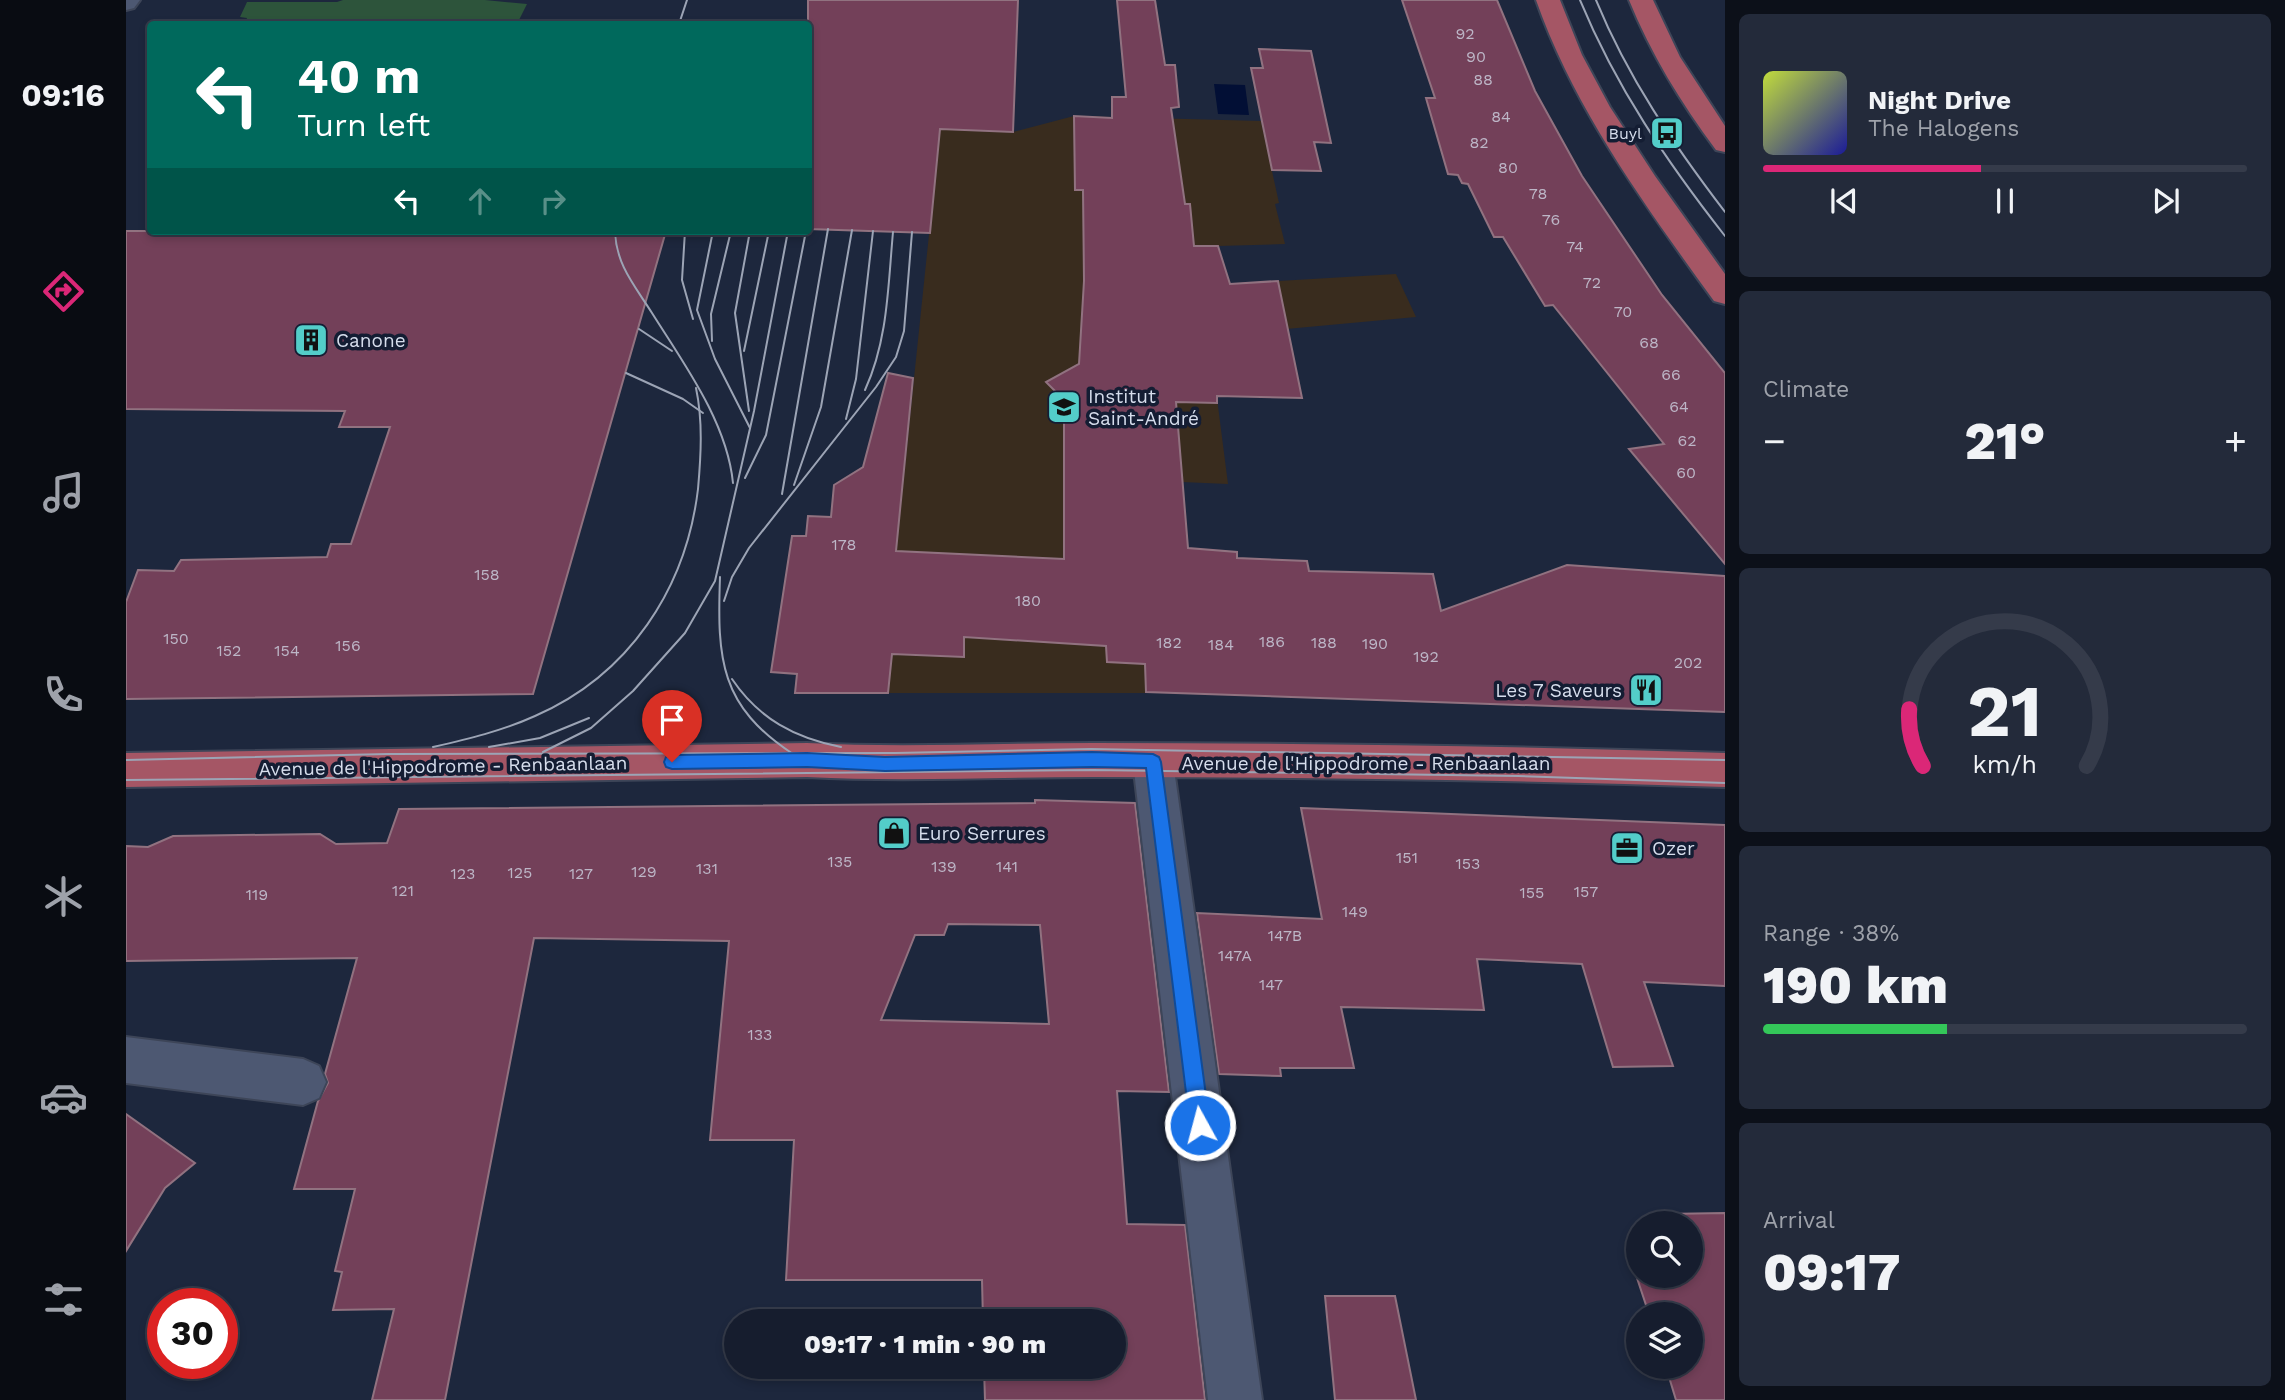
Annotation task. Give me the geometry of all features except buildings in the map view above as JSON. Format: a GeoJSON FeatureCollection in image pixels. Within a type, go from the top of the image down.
{"type":"FeatureCollection","features":[{"type":"Feature","properties":{"kind":"main road"},"geometry":{"type":"LineString","coordinates":[[1548,0],[1559,32],[1590,96],[1629,160],[1725,294]]}},
{"type":"Feature","properties":{"kind":"main road"},"geometry":{"type":"LineString","coordinates":[[1641,0],[1648,19],[1703,116],[1725,144]]}},
{"type":"Feature","properties":{"kind":"main road","name":"Avenue de l'Hippodrome - Renbaanlaan"},"geometry":{"type":"LineString","coordinates":[[126,770],[807,760],[885,764],[1092,760],[1572,765],[1725,770]]}},
{"type":"Feature","properties":{"kind":"street"},"geometry":{"type":"LineString","coordinates":[[1153,762],[1235,1400]]}},
{"type":"Feature","properties":{"kind":"street"},"geometry":{"type":"LineString","coordinates":[[126,1059],[303,1082]]}},
{"type":"Feature","properties":{"kind":"shaded area","name":"Institut Saint-André"},"geometry":{"type":"Polygon","coordinates":[[[1074,116],[1261,121],[1279,203],[1275,204],[1285,244],[1218,246],[1230,284],[1396,274],[1416,317],[1209,336],[1228,484],[1182,482],[1198,693],[888,693],[896,551],[940,129],[1013,132],[1074,116]]]}},
{"type":"Feature","properties":{"kind":"green space"},"geometry":{"type":"Polygon","coordinates":[[[485,0],[527,4],[518,21],[246,21],[247,18],[240,17],[247,2],[485,0]]]}},
{"type":"Feature","properties":{"kind":"water"},"geometry":{"type":"Polygon","coordinates":[[[1214,84],[1245,85],[1249,115],[1218,114],[1214,84]]]}},
{"type":"Feature","properties":{"kind":"tram line"},"geometry":{"type":"LineString","coordinates":[[680,21],[687,0]]}},
{"type":"Feature","properties":{"kind":"tram line"},"geometry":{"type":"LineString","coordinates":[[1580,0],[1610,63],[1644,123],[1725,236]]}},
{"type":"Feature","properties":{"kind":"tram line"},"geometry":{"type":"LineString","coordinates":[[1596,0],[1637,84],[1688,162],[1725,212]]}},
{"type":"Feature","properties":{"kind":"tram line"},"geometry":{"type":"LineString","coordinates":[[782,494],[828,229]]}},
{"type":"Feature","properties":{"kind":"tram line"},"geometry":{"type":"LineString","coordinates":[[794,485],[821,407],[852,230]]}},
{"type":"Feature","properties":{"kind":"tram line"},"geometry":{"type":"LineString","coordinates":[[846,419],[856,379],[873,231]]}},
{"type":"Feature","properties":{"kind":"tram line"},"geometry":{"type":"LineString","coordinates":[[865,390],[883,332],[893,232]]}},
{"type":"Feature","properties":{"kind":"tram line"},"geometry":{"type":"LineString","coordinates":[[724,601],[732,577],[749,548],[876,387],[896,357],[904,331],[912,232]]}},
{"type":"Feature","properties":{"kind":"tram line"},"geometry":{"type":"LineString","coordinates":[[615,235],[619,254],[628,275],[690,373],[713,416],[729,460],[733,483]]}},
{"type":"Feature","properties":{"kind":"tram line"},"geometry":{"type":"LineString","coordinates":[[685,235],[682,280],[693,319]]}},
{"type":"Feature","properties":{"kind":"tram line"},"geometry":{"type":"LineString","coordinates":[[712,235],[697,310],[715,359],[750,428]]}},
{"type":"Feature","properties":{"kind":"tram line"},"geometry":{"type":"LineString","coordinates":[[712,341],[711,314],[730,235]]}},
{"type":"Feature","properties":{"kind":"tram line"},"geometry":{"type":"LineString","coordinates":[[749,235],[735,313],[749,411]]}},
{"type":"Feature","properties":{"kind":"tram line"},"geometry":{"type":"LineString","coordinates":[[744,351],[768,235]]}},
{"type":"Feature","properties":{"kind":"tram line"},"geometry":{"type":"LineString","coordinates":[[543,752],[591,728],[633,691],[685,633],[715,581],[754,411],[787,235]]}},
{"type":"Feature","properties":{"kind":"tram line"},"geometry":{"type":"LineString","coordinates":[[745,478],[766,435],[805,235]]}},
{"type":"Feature","properties":{"kind":"tram line"},"geometry":{"type":"LineString","coordinates":[[639,329],[672,351]]}},
{"type":"Feature","properties":{"kind":"tram line"},"geometry":{"type":"LineString","coordinates":[[626,373],[683,399],[700,411]]}},
{"type":"Feature","properties":{"kind":"tram line"},"geometry":{"type":"LineString","coordinates":[[696,388],[700,411]]}},
{"type":"Feature","properties":{"kind":"tram line"},"geometry":{"type":"LineString","coordinates":[[433,747],[472,738],[535,716],[568,699],[625,653],[666,594],[681,561],[698,489],[701,451],[700,411]]}},
{"type":"Feature","properties":{"kind":"tram line"},"geometry":{"type":"LineString","coordinates":[[700,411],[703,413]]}},
{"type":"Feature","properties":{"kind":"tram line"},"geometry":{"type":"LineString","coordinates":[[720,577],[720,633],[728,679],[750,718],[792,753]]}},
{"type":"Feature","properties":{"kind":"tram line"},"geometry":{"type":"LineString","coordinates":[[732,679],[754,705],[779,725],[808,738],[841,747]]}},
{"type":"Feature","properties":{"kind":"tram line"},"geometry":{"type":"LineString","coordinates":[[489,747],[540,738],[589,718]]}},
{"type":"Feature","properties":{"kind":"tram line"},"geometry":{"type":"LineString","coordinates":[[792,753],[1091,749],[1725,760]]}},
{"type":"Feature","properties":{"kind":"tram line"},"geometry":{"type":"LineString","coordinates":[[126,760],[388,754],[792,753]]}},
{"type":"Feature","properties":{"kind":"tram line"},"geometry":{"type":"LineString","coordinates":[[126,780],[1093,770],[1518,776],[1725,783]]}},
{"type":"Feature","properties":{"kind":"place","name":"Buyl"},"geometry":{"type":"Point","coordinates":[1667,133]}},
{"type":"Feature","properties":{"kind":"place","name":"Canone"},"geometry":{"type":"Point","coordinates":[311,340]}},
{"type":"Feature","properties":{"kind":"place","name":"Institut Saint-André"},"geometry":{"type":"Point","coordinates":[1064,407]}},
{"type":"Feature","properties":{"kind":"place","name":"Les 7 Saveurs"},"geometry":{"type":"Point","coordinates":[1646,690]}},
{"type":"Feature","properties":{"kind":"place","name":"Euro Serrures"},"geometry":{"type":"Point","coordinates":[894,833]}},
{"type":"Feature","properties":{"kind":"place","name":"Ozer"},"geometry":{"type":"Point","coordinates":[1627,848]}},
{"type":"Feature","properties":{"kind":"route"},"geometry":{"type":"LineString","coordinates":[[672,762],[1153,762],[1200,1125]]}}]}
